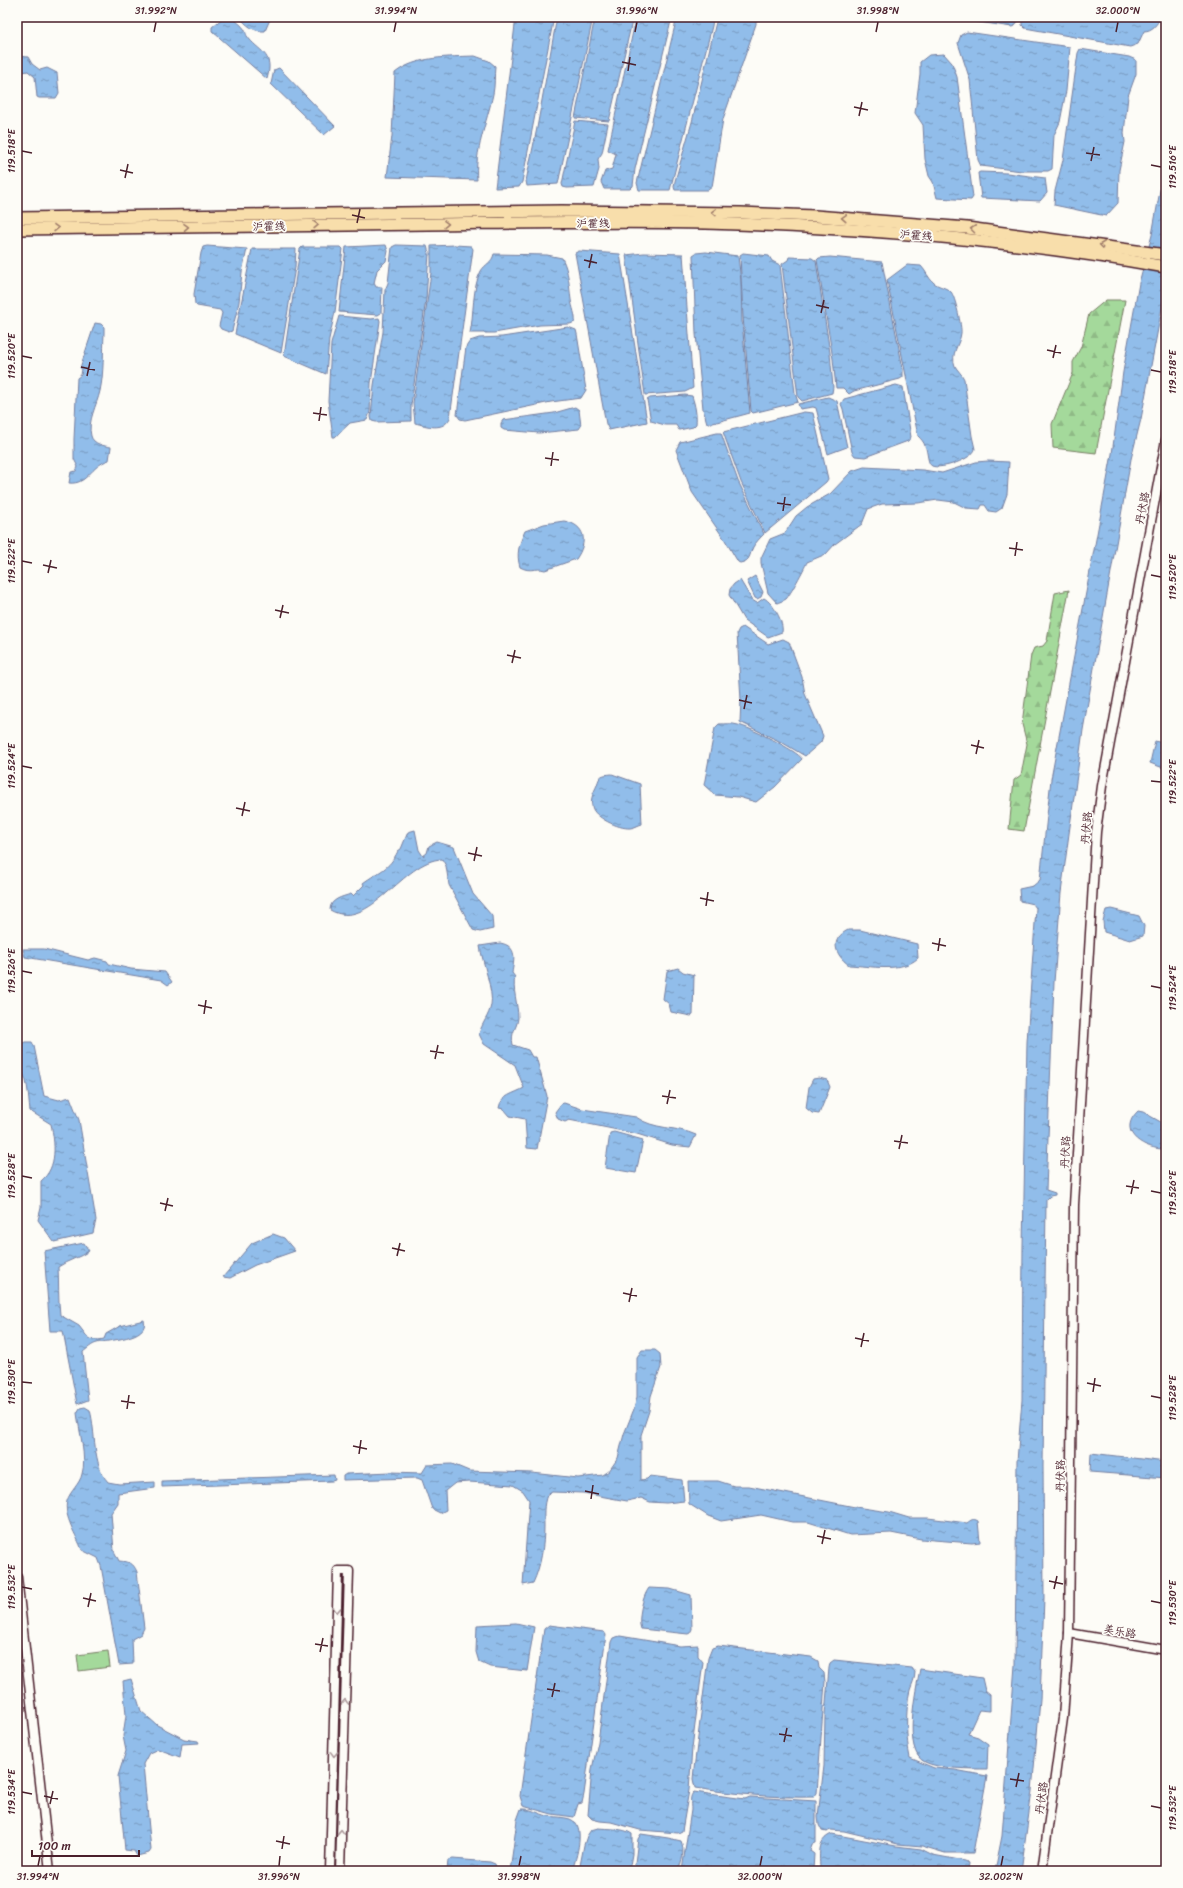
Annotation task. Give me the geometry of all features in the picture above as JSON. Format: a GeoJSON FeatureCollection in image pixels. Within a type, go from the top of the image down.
{"type":"FeatureCollection","features":[{"type":"Feature","properties":{"kind":"highway","name":"沪霍线"},"geometry":{"type":"LineString","coordinates":[[21,218],[561,211],[741,213],[815,216],[967,228],[1141,250],[1166,255]]}},
{"type":"Feature","properties":{"kind":"highway"},"geometry":{"type":"LineString","coordinates":[[20,229],[21,218]]}},
{"type":"Feature","properties":{"kind":"highway","name":"沪霍线"},"geometry":{"type":"LineString","coordinates":[[20,229],[561,222],[704,223],[813,227],[959,238],[1099,256],[1166,267]]}},
{"type":"Feature","properties":{"kind":"main road","name":"丹伏路"},"geometry":{"type":"LineString","coordinates":[[1042,1871],[1063,1718],[1069,1633],[1074,1205],[1096,832],[1103,778],[1166,440]]}},
{"type":"Feature","properties":{"kind":"main road"},"geometry":{"type":"LineString","coordinates":[[330,1871],[338,1571],[349,1571],[340,1871]]}},
{"type":"Feature","properties":{"kind":"main road"},"geometry":{"type":"LineString","coordinates":[[17,1577],[50,1871]]}},
{"type":"Feature","properties":{"kind":"main road","name":"美乐路"},"geometry":{"type":"LineString","coordinates":[[1069,1633],[1166,1650]]}},
{"type":"Feature","properties":{"kind":"green space"},"geometry":{"type":"Polygon","coordinates":[[[1106,300],[1125,300],[1096,453],[1053,448],[1052,424],[1073,373],[1073,362],[1081,347],[1089,314],[1106,300]]]}},
{"type":"Feature","properties":{"kind":"green space"},"geometry":{"type":"Polygon","coordinates":[[[1069,590],[1024,831],[1009,829],[1014,780],[1021,775],[1027,744],[1022,724],[1031,655],[1034,648],[1043,646],[1047,641],[1055,593],[1069,590]]]}},
{"type":"Feature","properties":{"kind":"green space"},"geometry":{"type":"Polygon","coordinates":[[[108,1651],[110,1667],[79,1671],[77,1655],[108,1651]]]}},
{"type":"Feature","properties":{"kind":"water"},"geometry":{"type":"Polygon","coordinates":[[[224,17],[231,17],[241,25],[251,41],[264,53],[269,63],[267,79],[212,31],[212,27],[224,17]]]}},
{"type":"Feature","properties":{"kind":"water"},"geometry":{"type":"Polygon","coordinates":[[[239,17],[271,17],[265,31],[261,31],[250,27],[239,17]]]}},
{"type":"Feature","properties":{"kind":"water"},"geometry":{"type":"Polygon","coordinates":[[[516,17],[554,17],[522,182],[519,187],[495,188],[516,17]]]}},
{"type":"Feature","properties":{"kind":"water"},"geometry":{"type":"Polygon","coordinates":[[[559,17],[590,17],[592,22],[558,184],[527,186],[526,181],[556,22],[559,17]]]}},
{"type":"Feature","properties":{"kind":"water"},"geometry":{"type":"Polygon","coordinates":[[[595,17],[633,17],[609,121],[575,118],[595,17]]]}},
{"type":"Feature","properties":{"kind":"water"},"geometry":{"type":"Polygon","coordinates":[[[636,17],[672,17],[635,169],[633,186],[630,189],[604,189],[601,182],[605,171],[612,169],[616,154],[608,150],[636,17]]]}},
{"type":"Feature","properties":{"kind":"water"},"geometry":{"type":"Polygon","coordinates":[[[677,17],[709,17],[713,19],[712,26],[670,190],[639,190],[637,183],[677,17]]]}},
{"type":"Feature","properties":{"kind":"water"},"geometry":{"type":"Polygon","coordinates":[[[945,17],[1019,17],[1016,25],[1012,27],[945,17]]]}},
{"type":"Feature","properties":{"kind":"water"},"geometry":{"type":"Polygon","coordinates":[[[1022,17],[1160,17],[1154,27],[1150,30],[1144,31],[1138,44],[1130,47],[1025,28],[1022,25],[1022,17]]]}},
{"type":"Feature","properties":{"kind":"water"},"geometry":{"type":"Polygon","coordinates":[[[754,18],[756,20],[756,24],[723,119],[712,187],[708,190],[675,190],[675,181],[692,122],[716,22],[721,19],[754,18]]]}},
{"type":"Feature","properties":{"kind":"water"},"geometry":{"type":"Polygon","coordinates":[[[967,32],[1070,47],[1066,91],[1060,122],[1054,135],[1052,169],[1048,171],[1022,171],[981,166],[978,160],[970,80],[958,43],[961,35],[967,32]]]}},
{"type":"Feature","properties":{"kind":"water"},"geometry":{"type":"Polygon","coordinates":[[[1080,49],[1129,57],[1136,60],[1136,74],[1128,96],[1124,133],[1125,142],[1119,170],[1118,203],[1106,216],[1054,205],[1055,191],[1063,160],[1078,53],[1080,49]]]}},
{"type":"Feature","properties":{"kind":"water"},"geometry":{"type":"Polygon","coordinates":[[[944,54],[952,63],[957,77],[973,197],[971,200],[937,198],[925,159],[923,125],[915,113],[920,62],[929,55],[944,54]]]}},
{"type":"Feature","properties":{"kind":"water"},"geometry":{"type":"Polygon","coordinates":[[[17,56],[28,57],[32,64],[40,70],[47,68],[57,73],[59,93],[56,98],[37,97],[35,77],[28,71],[17,73],[17,56]]]}},
{"type":"Feature","properties":{"kind":"water"},"geometry":{"type":"Polygon","coordinates":[[[475,56],[489,61],[495,66],[493,94],[477,159],[477,180],[387,177],[392,136],[395,73],[403,67],[423,60],[444,57],[475,56]]]}},
{"type":"Feature","properties":{"kind":"water"},"geometry":{"type":"Polygon","coordinates":[[[279,68],[335,126],[324,135],[271,84],[274,70],[279,68]]]}},
{"type":"Feature","properties":{"kind":"water"},"geometry":{"type":"Polygon","coordinates":[[[575,121],[608,124],[602,153],[598,159],[599,169],[594,187],[567,188],[563,187],[562,184],[575,121]]]}},
{"type":"Feature","properties":{"kind":"water"},"geometry":{"type":"Polygon","coordinates":[[[1166,157],[1166,286],[1141,419],[1131,459],[1083,730],[1061,893],[1054,982],[1046,1190],[1055,1193],[1055,1195],[1050,1196],[1046,1200],[1043,1466],[1044,1598],[1040,1700],[1032,1791],[1021,1871],[995,1871],[1002,1836],[1015,1665],[1017,1461],[1022,1400],[1027,1042],[1036,908],[1033,904],[1020,901],[1019,889],[1033,886],[1040,880],[1051,779],[1112,454],[1123,372],[1139,283],[1152,235],[1166,157]]]}},
{"type":"Feature","properties":{"kind":"water"},"geometry":{"type":"Polygon","coordinates":[[[978,173],[1007,173],[1045,178],[1047,193],[1040,201],[981,198],[978,173]]]}},
{"type":"Feature","properties":{"kind":"water"},"geometry":{"type":"Polygon","coordinates":[[[386,245],[388,251],[386,261],[377,270],[374,283],[376,287],[382,287],[381,313],[378,315],[339,312],[346,247],[386,245]]]}},
{"type":"Feature","properties":{"kind":"water"},"geometry":{"type":"Polygon","coordinates":[[[396,245],[427,246],[429,253],[426,299],[411,405],[411,421],[376,422],[372,421],[371,417],[374,385],[383,332],[385,290],[388,283],[392,247],[396,245]]]}},
{"type":"Feature","properties":{"kind":"water"},"geometry":{"type":"Polygon","coordinates":[[[431,246],[471,246],[473,249],[450,418],[443,425],[434,427],[415,423],[413,403],[431,273],[431,246]]]}},
{"type":"Feature","properties":{"kind":"water"},"geometry":{"type":"Polygon","coordinates":[[[203,247],[247,249],[242,272],[239,302],[232,331],[229,332],[221,329],[219,326],[222,313],[220,310],[197,306],[195,304],[194,294],[201,253],[203,247]]]}},
{"type":"Feature","properties":{"kind":"water"},"geometry":{"type":"Polygon","coordinates":[[[302,247],[341,247],[343,249],[335,312],[329,339],[326,374],[284,356],[300,249],[302,247]]]}},
{"type":"Feature","properties":{"kind":"water"},"geometry":{"type":"Polygon","coordinates":[[[252,249],[296,249],[295,267],[281,353],[235,334],[252,249]]]}},
{"type":"Feature","properties":{"kind":"water"},"geometry":{"type":"Polygon","coordinates":[[[579,251],[620,254],[647,422],[609,430],[606,424],[575,253],[579,251]]]}},
{"type":"Feature","properties":{"kind":"water"},"geometry":{"type":"Polygon","coordinates":[[[706,252],[738,256],[750,413],[713,423],[707,423],[703,409],[696,334],[693,255],[696,253],[706,252]]]}},
{"type":"Feature","properties":{"kind":"water"},"geometry":{"type":"Polygon","coordinates":[[[644,253],[683,254],[693,388],[685,392],[645,395],[626,255],[644,253]]]}},
{"type":"Feature","properties":{"kind":"water"},"geometry":{"type":"Polygon","coordinates":[[[743,253],[769,256],[772,261],[780,265],[795,393],[798,402],[753,413],[751,411],[743,317],[740,255],[743,253]]]}},
{"type":"Feature","properties":{"kind":"water"},"geometry":{"type":"Polygon","coordinates":[[[494,254],[547,255],[562,258],[567,273],[575,322],[570,324],[540,325],[494,333],[470,333],[478,278],[481,271],[492,259],[494,254]]]}},
{"type":"Feature","properties":{"kind":"water"},"geometry":{"type":"Polygon","coordinates":[[[789,257],[812,258],[816,261],[830,353],[833,387],[832,393],[802,401],[798,397],[782,264],[788,260],[789,257]]]}},
{"type":"Feature","properties":{"kind":"water"},"geometry":{"type":"Polygon","coordinates":[[[830,257],[882,262],[903,369],[903,377],[900,379],[854,391],[849,394],[843,388],[836,388],[833,359],[817,260],[819,258],[830,257]]]}},
{"type":"Feature","properties":{"kind":"water"},"geometry":{"type":"Polygon","coordinates":[[[907,265],[921,266],[934,283],[951,292],[956,305],[961,333],[954,353],[954,362],[956,368],[964,379],[975,449],[973,453],[963,460],[949,465],[936,467],[930,465],[925,445],[918,436],[887,280],[907,265]]]}},
{"type":"Feature","properties":{"kind":"water"},"geometry":{"type":"Polygon","coordinates":[[[339,316],[371,319],[379,318],[380,321],[371,383],[370,412],[367,420],[350,423],[335,437],[333,437],[328,401],[331,344],[339,316]]]}},
{"type":"Feature","properties":{"kind":"water"},"geometry":{"type":"Polygon","coordinates":[[[95,323],[101,324],[104,327],[103,362],[100,391],[91,419],[90,430],[94,441],[111,447],[109,460],[97,466],[81,481],[69,483],[71,472],[76,471],[78,467],[74,459],[77,378],[81,375],[82,369],[80,368],[95,323]]]}},
{"type":"Feature","properties":{"kind":"water"},"geometry":{"type":"Polygon","coordinates":[[[568,327],[576,330],[577,334],[586,390],[581,398],[551,402],[465,420],[460,419],[457,415],[466,347],[470,341],[479,338],[502,337],[568,327]]]}},
{"type":"Feature","properties":{"kind":"water"},"geometry":{"type":"Polygon","coordinates":[[[896,385],[903,387],[911,437],[908,441],[865,457],[855,456],[852,452],[841,404],[844,399],[896,385]]]}},
{"type":"Feature","properties":{"kind":"water"},"geometry":{"type":"Polygon","coordinates":[[[685,395],[692,396],[694,403],[696,424],[693,427],[679,430],[676,425],[665,425],[651,421],[647,400],[650,398],[685,395]]]}},
{"type":"Feature","properties":{"kind":"water"},"geometry":{"type":"Polygon","coordinates":[[[828,397],[837,401],[847,447],[828,454],[816,408],[800,409],[798,404],[828,397]]]}},
{"type":"Feature","properties":{"kind":"water"},"geometry":{"type":"Polygon","coordinates":[[[575,407],[579,410],[581,426],[579,429],[539,433],[504,430],[501,428],[501,423],[503,420],[554,413],[575,407]]]}},
{"type":"Feature","properties":{"kind":"water"},"geometry":{"type":"Polygon","coordinates":[[[804,412],[813,413],[828,479],[765,533],[741,482],[723,432],[804,412]]]}},
{"type":"Feature","properties":{"kind":"water"},"geometry":{"type":"Polygon","coordinates":[[[721,433],[738,481],[764,534],[754,545],[748,559],[740,563],[692,492],[676,450],[680,442],[721,433]]]}},
{"type":"Feature","properties":{"kind":"water"},"geometry":{"type":"Polygon","coordinates":[[[976,462],[1009,462],[1007,494],[1002,508],[996,512],[989,511],[985,505],[982,505],[980,509],[966,508],[954,502],[938,500],[918,503],[882,504],[868,509],[862,524],[835,544],[826,554],[807,562],[786,599],[777,603],[768,593],[761,558],[770,539],[785,533],[796,516],[807,507],[830,494],[852,471],[864,467],[923,470],[942,473],[976,462]]]}},
{"type":"Feature","properties":{"kind":"water"},"geometry":{"type":"Polygon","coordinates":[[[564,521],[577,526],[583,535],[580,553],[576,559],[545,570],[527,570],[520,567],[518,558],[519,549],[525,531],[544,524],[564,521]]]}},
{"type":"Feature","properties":{"kind":"water"},"geometry":{"type":"Polygon","coordinates":[[[755,576],[763,592],[761,597],[757,599],[755,598],[747,581],[755,576]]]}},
{"type":"Feature","properties":{"kind":"water"},"geometry":{"type":"Polygon","coordinates":[[[740,580],[752,600],[757,603],[764,598],[771,604],[780,618],[782,632],[768,637],[744,620],[729,595],[730,589],[740,580]]]}},
{"type":"Feature","properties":{"kind":"water"},"geometry":{"type":"Polygon","coordinates":[[[743,627],[768,644],[783,639],[789,642],[802,677],[805,694],[823,736],[821,742],[805,756],[783,743],[740,722],[741,700],[737,633],[739,629],[743,627]]]}},
{"type":"Feature","properties":{"kind":"water"},"geometry":{"type":"Polygon","coordinates":[[[719,724],[736,724],[752,730],[783,745],[799,755],[802,759],[775,787],[756,802],[738,797],[715,795],[704,785],[715,728],[719,724]]]}},
{"type":"Feature","properties":{"kind":"water"},"geometry":{"type":"Polygon","coordinates":[[[1155,741],[1166,744],[1166,769],[1150,763],[1155,741]]]}},
{"type":"Feature","properties":{"kind":"water"},"geometry":{"type":"Polygon","coordinates":[[[612,774],[640,784],[642,824],[632,828],[620,827],[607,822],[593,810],[592,798],[599,779],[603,775],[612,774]]]}},
{"type":"Feature","properties":{"kind":"water"},"geometry":{"type":"Polygon","coordinates":[[[415,830],[419,850],[423,856],[427,853],[429,846],[437,842],[454,847],[473,894],[492,916],[493,929],[480,932],[473,930],[449,885],[446,866],[442,859],[428,862],[414,871],[373,904],[359,912],[345,914],[330,910],[334,901],[340,897],[351,894],[353,896],[364,885],[363,883],[383,870],[401,849],[408,832],[415,830]]]}},
{"type":"Feature","properties":{"kind":"water"},"geometry":{"type":"Polygon","coordinates":[[[1111,909],[1139,916],[1144,926],[1143,936],[1130,940],[1104,932],[1103,921],[1106,910],[1111,909]]]}},
{"type":"Feature","properties":{"kind":"water"},"geometry":{"type":"Polygon","coordinates":[[[848,930],[860,930],[917,944],[918,958],[903,966],[885,968],[849,965],[840,956],[836,947],[838,938],[848,930]]]}},
{"type":"Feature","properties":{"kind":"water"},"geometry":{"type":"Polygon","coordinates":[[[500,943],[510,947],[514,954],[512,973],[515,977],[514,986],[518,1018],[512,1037],[513,1045],[528,1050],[532,1057],[536,1057],[547,1096],[537,1149],[527,1148],[525,1119],[510,1116],[504,1109],[499,1108],[502,1100],[508,1095],[524,1088],[515,1065],[484,1044],[479,1034],[491,1005],[491,992],[480,946],[500,943]]]}},
{"type":"Feature","properties":{"kind":"water"},"geometry":{"type":"Polygon","coordinates":[[[23,949],[44,949],[88,960],[95,958],[107,961],[109,964],[131,969],[165,972],[172,982],[168,985],[161,980],[25,957],[23,949]]]}},
{"type":"Feature","properties":{"kind":"water"},"geometry":{"type":"Polygon","coordinates":[[[678,968],[683,972],[694,975],[693,1015],[691,1016],[671,1012],[669,1004],[663,999],[667,971],[678,968]]]}},
{"type":"Feature","properties":{"kind":"water"},"geometry":{"type":"Polygon","coordinates":[[[25,1042],[32,1042],[34,1046],[44,1096],[59,1100],[70,1097],[79,1120],[96,1220],[93,1233],[54,1242],[38,1220],[41,1208],[41,1181],[50,1169],[53,1162],[54,1139],[51,1124],[30,1111],[26,1081],[21,1070],[17,1066],[17,1046],[25,1042]]]}},
{"type":"Feature","properties":{"kind":"water"},"geometry":{"type":"Polygon","coordinates":[[[819,1078],[827,1080],[830,1087],[819,1114],[812,1113],[806,1108],[809,1087],[813,1079],[819,1078]]]}},
{"type":"Feature","properties":{"kind":"water"},"geometry":{"type":"Polygon","coordinates":[[[564,1103],[582,1109],[636,1117],[650,1124],[681,1130],[696,1135],[690,1147],[672,1145],[637,1134],[569,1120],[565,1122],[558,1119],[555,1112],[561,1104],[564,1103]]]}},
{"type":"Feature","properties":{"kind":"water"},"geometry":{"type":"Polygon","coordinates":[[[1138,1111],[1143,1112],[1166,1125],[1166,1144],[1161,1149],[1146,1145],[1134,1137],[1130,1125],[1132,1118],[1138,1111]]]}},
{"type":"Feature","properties":{"kind":"water"},"geometry":{"type":"Polygon","coordinates":[[[614,1132],[643,1140],[636,1173],[605,1168],[610,1133],[614,1132]]]}},
{"type":"Feature","properties":{"kind":"water"},"geometry":{"type":"Polygon","coordinates":[[[273,1234],[284,1238],[295,1251],[255,1265],[230,1278],[223,1277],[252,1243],[273,1234]]]}},
{"type":"Feature","properties":{"kind":"water"},"geometry":{"type":"Polygon","coordinates":[[[84,1243],[89,1251],[58,1267],[60,1315],[79,1326],[89,1339],[104,1339],[106,1334],[120,1326],[144,1320],[144,1326],[141,1331],[134,1335],[95,1344],[83,1352],[88,1400],[77,1404],[63,1331],[50,1331],[44,1251],[84,1243]]]}},
{"type":"Feature","properties":{"kind":"water"},"geometry":{"type":"Polygon","coordinates":[[[642,1350],[655,1350],[660,1354],[661,1367],[651,1396],[649,1411],[641,1435],[641,1480],[647,1479],[650,1476],[682,1480],[684,1501],[666,1503],[650,1502],[641,1498],[627,1501],[583,1493],[552,1492],[547,1495],[545,1503],[543,1548],[538,1570],[533,1583],[523,1585],[529,1500],[523,1491],[513,1485],[469,1482],[455,1483],[445,1491],[446,1510],[440,1513],[432,1509],[422,1480],[417,1478],[343,1480],[343,1476],[346,1474],[391,1472],[422,1473],[427,1465],[452,1464],[469,1471],[532,1473],[578,1478],[603,1475],[609,1471],[618,1458],[624,1434],[634,1409],[637,1397],[637,1357],[642,1350]]]}},
{"type":"Feature","properties":{"kind":"water"},"geometry":{"type":"Polygon","coordinates":[[[85,1407],[90,1410],[99,1466],[108,1482],[119,1484],[155,1482],[155,1488],[118,1493],[118,1503],[111,1513],[114,1551],[119,1561],[130,1563],[134,1566],[137,1572],[144,1628],[141,1634],[132,1639],[133,1664],[119,1665],[101,1566],[98,1558],[82,1550],[67,1513],[67,1501],[81,1478],[83,1467],[84,1460],[77,1413],[80,1408],[85,1407]]]}},
{"type":"Feature","properties":{"kind":"water"},"geometry":{"type":"Polygon","coordinates":[[[1091,1453],[1166,1462],[1166,1478],[1090,1472],[1091,1453]]]}},
{"type":"Feature","properties":{"kind":"water"},"geometry":{"type":"Polygon","coordinates":[[[334,1475],[335,1480],[332,1481],[162,1487],[162,1481],[334,1475]]]}},
{"type":"Feature","properties":{"kind":"water"},"geometry":{"type":"Polygon","coordinates":[[[688,1481],[718,1481],[734,1486],[749,1486],[855,1507],[889,1512],[909,1518],[928,1518],[967,1523],[971,1520],[975,1520],[978,1521],[980,1542],[972,1543],[921,1539],[891,1533],[850,1535],[808,1522],[792,1522],[761,1515],[721,1521],[708,1516],[689,1504],[688,1481]]]}},
{"type":"Feature","properties":{"kind":"water"},"geometry":{"type":"Polygon","coordinates":[[[649,1588],[670,1589],[691,1595],[692,1629],[690,1633],[641,1629],[641,1608],[649,1588]]]}},
{"type":"Feature","properties":{"kind":"water"},"geometry":{"type":"Polygon","coordinates":[[[516,1623],[534,1627],[527,1671],[490,1667],[479,1662],[476,1652],[477,1625],[516,1623]]]}},
{"type":"Feature","properties":{"kind":"water"},"geometry":{"type":"Polygon","coordinates":[[[549,1625],[604,1632],[606,1635],[584,1794],[582,1803],[578,1804],[574,1817],[552,1814],[523,1806],[520,1796],[544,1629],[549,1625]]]}},
{"type":"Feature","properties":{"kind":"water"},"geometry":{"type":"Polygon","coordinates":[[[620,1636],[680,1646],[698,1645],[698,1656],[703,1662],[692,1748],[689,1790],[682,1831],[678,1833],[640,1830],[611,1822],[592,1819],[588,1815],[592,1769],[598,1742],[611,1642],[613,1638],[620,1636]]]}},
{"type":"Feature","properties":{"kind":"water"},"geometry":{"type":"Polygon","coordinates":[[[718,1646],[811,1657],[818,1661],[819,1668],[824,1673],[825,1682],[817,1793],[814,1797],[754,1795],[695,1788],[693,1779],[694,1769],[708,1658],[712,1648],[718,1646]]]}},
{"type":"Feature","properties":{"kind":"water"},"geometry":{"type":"Polygon","coordinates":[[[834,1660],[912,1668],[915,1672],[908,1698],[907,1715],[907,1734],[910,1758],[934,1768],[987,1776],[973,1853],[945,1853],[922,1846],[898,1844],[844,1831],[822,1831],[819,1825],[818,1816],[824,1766],[825,1714],[829,1668],[830,1663],[834,1660]]]}},
{"type":"Feature","properties":{"kind":"water"},"geometry":{"type":"Polygon","coordinates":[[[920,1669],[982,1678],[985,1691],[990,1695],[990,1711],[979,1710],[968,1734],[978,1737],[988,1744],[987,1769],[938,1766],[925,1762],[918,1756],[914,1746],[912,1719],[920,1669]]]}},
{"type":"Feature","properties":{"kind":"water"},"geometry":{"type":"Polygon","coordinates":[[[131,1679],[141,1711],[157,1725],[184,1739],[198,1741],[199,1743],[182,1744],[180,1757],[158,1749],[149,1753],[143,1764],[151,1850],[149,1853],[137,1856],[134,1851],[125,1850],[118,1776],[126,1751],[123,1736],[126,1715],[123,1681],[131,1679]]]}},
{"type":"Feature","properties":{"kind":"water"},"geometry":{"type":"Polygon","coordinates":[[[694,1792],[745,1799],[750,1797],[816,1801],[816,1843],[812,1844],[810,1851],[814,1854],[813,1871],[682,1871],[691,1810],[691,1798],[694,1792]]]}},
{"type":"Feature","properties":{"kind":"water"},"geometry":{"type":"Polygon","coordinates":[[[521,1809],[531,1810],[548,1816],[570,1819],[575,1823],[578,1828],[579,1843],[572,1871],[510,1871],[517,1820],[521,1809]]]}},
{"type":"Feature","properties":{"kind":"water"},"geometry":{"type":"Polygon","coordinates":[[[598,1828],[620,1830],[632,1834],[632,1854],[629,1871],[579,1871],[587,1836],[591,1830],[598,1828]]]}},
{"type":"Feature","properties":{"kind":"water"},"geometry":{"type":"Polygon","coordinates":[[[641,1834],[681,1841],[683,1848],[681,1864],[678,1871],[634,1871],[638,1839],[641,1834]]]}},
{"type":"Feature","properties":{"kind":"water"},"geometry":{"type":"Polygon","coordinates":[[[832,1834],[921,1849],[933,1855],[965,1861],[969,1863],[968,1871],[820,1871],[821,1844],[823,1840],[832,1834]]]}},
{"type":"Feature","properties":{"kind":"water"},"geometry":{"type":"Polygon","coordinates":[[[453,1859],[490,1862],[495,1864],[497,1871],[447,1871],[448,1860],[453,1859]]]}}]}
